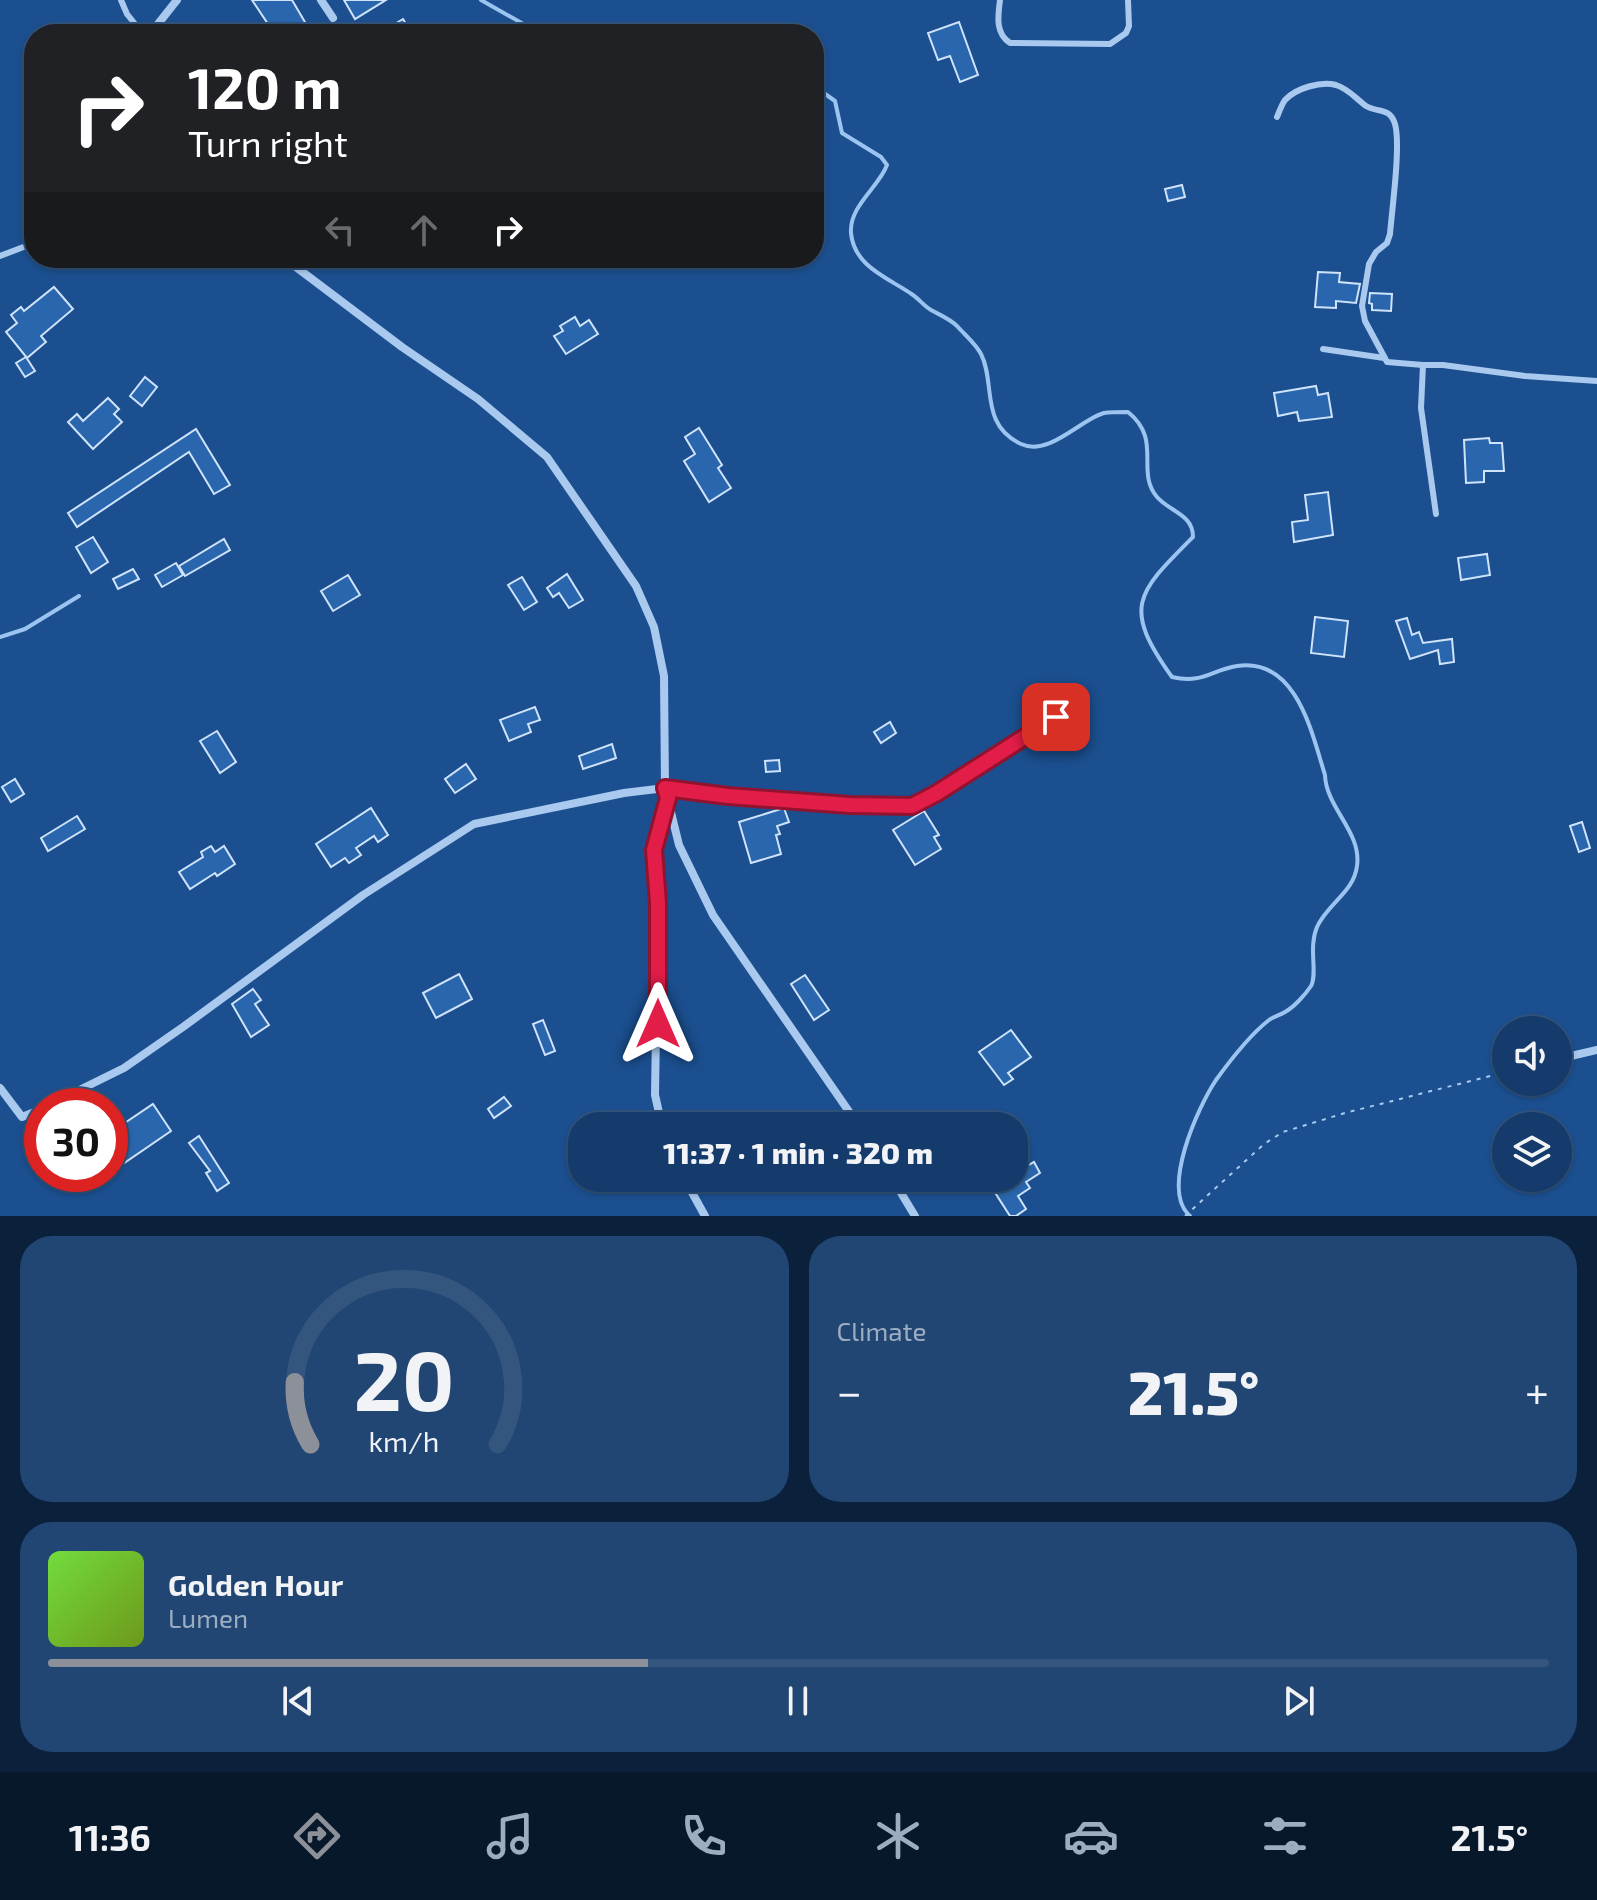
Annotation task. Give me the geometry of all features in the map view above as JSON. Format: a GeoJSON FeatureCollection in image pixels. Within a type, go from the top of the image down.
{"type":"FeatureCollection","features":[{"type":"Feature","properties":{"kind":"street"},"geometry":{"type":"LineString","coordinates":[[158,24],[177,0]]}},
{"type":"Feature","properties":{"kind":"street"},"geometry":{"type":"LineString","coordinates":[[321,0],[333,18]]}},
{"type":"Feature","properties":{"kind":"street"},"geometry":{"type":"LineString","coordinates":[[297,268],[402,347],[478,399],[547,457],[636,586],[654,627],[664,676],[665,788],[679,845],[713,915],[849,1112]]}},
{"type":"Feature","properties":{"kind":"street"},"geometry":{"type":"LineString","coordinates":[[83,1088],[124,1068],[363,895],[474,824],[624,793],[665,788],[850,805],[912,806],[1056,717]]}},
{"type":"Feature","properties":{"kind":"street"},"geometry":{"type":"LineString","coordinates":[[659,1112],[655,1095],[658,903],[654,850],[668,798]]}},
{"type":"Feature","properties":{"kind":"street"},"geometry":{"type":"LineString","coordinates":[[1572,1056],[1597,1050]]}},
{"type":"Feature","properties":{"kind":"street"},"geometry":{"type":"LineString","coordinates":[[0,1088],[24,1116]]}},
{"type":"Feature","properties":{"kind":"street"},"geometry":{"type":"LineString","coordinates":[[692,1192],[705,1216]]}},
{"type":"Feature","properties":{"kind":"street"},"geometry":{"type":"LineString","coordinates":[[900,1192],[915,1216]]}},
{"type":"Feature","properties":{"kind":"lane"},"geometry":{"type":"LineString","coordinates":[[121,0],[135,24]]}},
{"type":"Feature","properties":{"kind":"lane"},"geometry":{"type":"LineString","coordinates":[[1000,0],[999,30],[1002,38],[1010,43],[1110,44],[1126,33],[1129,26],[1128,0]]}},
{"type":"Feature","properties":{"kind":"lane"},"geometry":{"type":"LineString","coordinates":[[1277,117],[1285,100],[1319,84],[1337,85],[1371,108],[1382,109],[1391,115],[1395,123],[1397,136],[1390,234],[1387,243],[1376,252],[1369,264],[1362,306],[1365,321],[1384,358]]}},
{"type":"Feature","properties":{"kind":"lane"},"geometry":{"type":"LineString","coordinates":[[0,256],[24,247]]}},
{"type":"Feature","properties":{"kind":"lane"},"geometry":{"type":"LineString","coordinates":[[1323,349],[1384,358],[1392,363],[1443,365],[1525,376],[1597,381]]}},
{"type":"Feature","properties":{"kind":"lane"},"geometry":{"type":"LineString","coordinates":[[1423,365],[1421,408],[1436,514]]}},
{"type":"Feature","properties":{"kind":"path"},"geometry":{"type":"LineString","coordinates":[[1185,1216],[1264,1144],[1283,1132],[1492,1076]]}},
{"type":"Feature","properties":{"kind":"building"},"geometry":{"type":"Polygon","coordinates":[[[252,0],[292,0],[306,24],[268,24],[252,0]]]}},
{"type":"Feature","properties":{"kind":"building"},"geometry":{"type":"Polygon","coordinates":[[[344,0],[386,0],[355,19],[344,0]]]}},
{"type":"Feature","properties":{"kind":"building"},"geometry":{"type":"Polygon","coordinates":[[[959,22],[978,75],[960,82],[950,56],[938,60],[928,33],[959,22]]]}},
{"type":"Feature","properties":{"kind":"building"},"geometry":{"type":"Polygon","coordinates":[[[1182,185],[1185,197],[1168,201],[1165,189],[1182,185]]]}},
{"type":"Feature","properties":{"kind":"building"},"geometry":{"type":"Polygon","coordinates":[[[1318,272],[1340,273],[1339,282],[1360,284],[1356,303],[1336,301],[1336,308],[1315,307],[1318,272]]]}},
{"type":"Feature","properties":{"kind":"building"},"geometry":{"type":"Polygon","coordinates":[[[54,287],[73,309],[41,336],[46,342],[27,358],[6,332],[17,323],[11,315],[21,307],[24,311],[54,287]]]}},
{"type":"Feature","properties":{"kind":"building"},"geometry":{"type":"Polygon","coordinates":[[[1370,293],[1392,294],[1391,311],[1372,310],[1370,293]]]}},
{"type":"Feature","properties":{"kind":"building"},"geometry":{"type":"Polygon","coordinates":[[[575,317],[580,326],[589,320],[598,334],[566,354],[554,336],[563,331],[560,326],[575,317]]]}},
{"type":"Feature","properties":{"kind":"building"},"geometry":{"type":"Polygon","coordinates":[[[26,357],[35,371],[25,377],[16,363],[26,357]]]}},
{"type":"Feature","properties":{"kind":"building"},"geometry":{"type":"Polygon","coordinates":[[[145,377],[157,387],[142,406],[130,396],[145,377]]]}},
{"type":"Feature","properties":{"kind":"building"},"geometry":{"type":"Polygon","coordinates":[[[1316,386],[1318,395],[1328,393],[1332,417],[1299,421],[1297,412],[1278,416],[1274,393],[1316,386]]]}},
{"type":"Feature","properties":{"kind":"building"},"geometry":{"type":"Polygon","coordinates":[[[108,398],[119,409],[114,414],[122,422],[93,449],[68,422],[77,414],[83,421],[108,398]]]}},
{"type":"Feature","properties":{"kind":"building"},"geometry":{"type":"Polygon","coordinates":[[[699,428],[722,465],[718,468],[731,488],[709,502],[684,461],[695,454],[685,437],[699,428]]]}},
{"type":"Feature","properties":{"kind":"building"},"geometry":{"type":"Polygon","coordinates":[[[196,429],[230,485],[214,494],[189,452],[77,527],[68,513],[196,429]]]}},
{"type":"Feature","properties":{"kind":"building"},"geometry":{"type":"Polygon","coordinates":[[[1489,438],[1490,443],[1502,443],[1504,471],[1484,471],[1484,482],[1466,483],[1464,440],[1489,438]]]}},
{"type":"Feature","properties":{"kind":"building"},"geometry":{"type":"Polygon","coordinates":[[[1328,492],[1333,535],[1294,542],[1292,522],[1308,520],[1305,495],[1328,492]]]}},
{"type":"Feature","properties":{"kind":"building"},"geometry":{"type":"Polygon","coordinates":[[[93,537],[108,562],[91,573],[76,547],[93,537]]]}},
{"type":"Feature","properties":{"kind":"building"},"geometry":{"type":"Polygon","coordinates":[[[224,539],[230,550],[185,576],[179,566],[224,539]]]}},
{"type":"Feature","properties":{"kind":"building"},"geometry":{"type":"Polygon","coordinates":[[[1487,554],[1490,575],[1461,580],[1458,558],[1487,554]]]}},
{"type":"Feature","properties":{"kind":"building"},"geometry":{"type":"Polygon","coordinates":[[[176,563],[183,575],[162,587],[155,575],[176,563]]]}},
{"type":"Feature","properties":{"kind":"building"},"geometry":{"type":"Polygon","coordinates":[[[133,569],[139,579],[118,589],[113,579],[133,569]]]}},
{"type":"Feature","properties":{"kind":"building"},"geometry":{"type":"Polygon","coordinates":[[[567,574],[583,600],[569,608],[559,593],[553,597],[547,588],[567,574]]]}},
{"type":"Feature","properties":{"kind":"building"},"geometry":{"type":"Polygon","coordinates":[[[348,575],[360,595],[333,611],[321,591],[348,575]]]}},
{"type":"Feature","properties":{"kind":"building"},"geometry":{"type":"Polygon","coordinates":[[[522,577],[537,602],[524,610],[508,585],[522,577]]]}},
{"type":"Feature","properties":{"kind":"building"},"geometry":{"type":"Polygon","coordinates":[[[1315,617],[1348,621],[1344,657],[1311,653],[1315,617]]]}},
{"type":"Feature","properties":{"kind":"building"},"geometry":{"type":"Polygon","coordinates":[[[1407,618],[1412,635],[1419,632],[1423,643],[1452,639],[1454,662],[1440,664],[1438,650],[1410,659],[1396,621],[1407,618]]]}},
{"type":"Feature","properties":{"kind":"building"},"geometry":{"type":"Polygon","coordinates":[[[535,707],[540,720],[528,724],[531,732],[509,741],[500,720],[535,707]]]}},
{"type":"Feature","properties":{"kind":"building"},"geometry":{"type":"Polygon","coordinates":[[[890,722],[896,733],[881,743],[874,732],[890,722]]]}},
{"type":"Feature","properties":{"kind":"building"},"geometry":{"type":"Polygon","coordinates":[[[217,731],[236,762],[220,773],[200,741],[217,731]]]}},
{"type":"Feature","properties":{"kind":"building"},"geometry":{"type":"Polygon","coordinates":[[[612,744],[616,758],[583,769],[579,756],[612,744]]]}},
{"type":"Feature","properties":{"kind":"building"},"geometry":{"type":"Polygon","coordinates":[[[779,760],[780,771],[766,772],[765,761],[779,760]]]}},
{"type":"Feature","properties":{"kind":"building"},"geometry":{"type":"Polygon","coordinates":[[[466,764],[476,779],[455,793],[445,779],[466,764]]]}},
{"type":"Feature","properties":{"kind":"building"},"geometry":{"type":"Polygon","coordinates":[[[15,779],[24,794],[11,802],[2,787],[15,779]]]}},
{"type":"Feature","properties":{"kind":"building"},"geometry":{"type":"Polygon","coordinates":[[[371,808],[388,835],[378,842],[374,836],[356,848],[361,855],[349,863],[345,858],[331,867],[316,844],[371,808]]]}},
{"type":"Feature","properties":{"kind":"building"},"geometry":{"type":"Polygon","coordinates":[[[784,808],[789,822],[777,826],[780,834],[776,835],[781,854],[751,863],[739,822],[784,808]]]}},
{"type":"Feature","properties":{"kind":"building"},"geometry":{"type":"Polygon","coordinates":[[[924,811],[939,835],[934,837],[941,849],[915,865],[893,830],[924,811]]]}},
{"type":"Feature","properties":{"kind":"building"},"geometry":{"type":"Polygon","coordinates":[[[77,816],[85,829],[48,851],[41,838],[77,816]]]}},
{"type":"Feature","properties":{"kind":"building"},"geometry":{"type":"Polygon","coordinates":[[[1582,822],[1590,848],[1579,852],[1570,826],[1582,822]]]}},
{"type":"Feature","properties":{"kind":"building"},"geometry":{"type":"Polygon","coordinates":[[[211,846],[215,852],[224,846],[235,864],[190,889],[179,872],[203,857],[201,852],[211,846]]]}},
{"type":"Feature","properties":{"kind":"building"},"geometry":{"type":"Polygon","coordinates":[[[459,974],[472,999],[436,1018],[423,993],[459,974]]]}},
{"type":"Feature","properties":{"kind":"building"},"geometry":{"type":"Polygon","coordinates":[[[805,975],[829,1010],[814,1020],[791,984],[805,975]]]}},
{"type":"Feature","properties":{"kind":"building"},"geometry":{"type":"Polygon","coordinates":[[[253,989],[261,1000],[255,1004],[269,1025],[251,1037],[232,1004],[253,989]]]}},
{"type":"Feature","properties":{"kind":"building"},"geometry":{"type":"Polygon","coordinates":[[[543,1020],[555,1051],[545,1055],[533,1024],[543,1020]]]}},
{"type":"Feature","properties":{"kind":"building"},"geometry":{"type":"Polygon","coordinates":[[[1011,1030],[1031,1057],[1008,1073],[1013,1079],[1004,1085],[979,1052],[1011,1030]]]}},
{"type":"Feature","properties":{"kind":"building"},"geometry":{"type":"Polygon","coordinates":[[[504,1097],[511,1106],[494,1118],[488,1109],[504,1097]]]}},
{"type":"Feature","properties":{"kind":"building"},"geometry":{"type":"Polygon","coordinates":[[[153,1104],[171,1131],[128,1160],[128,1121],[153,1104]]]}},
{"type":"Feature","properties":{"kind":"building"},"geometry":{"type":"Polygon","coordinates":[[[199,1136],[229,1183],[217,1191],[206,1173],[210,1171],[189,1143],[199,1136]]]}},
{"type":"Feature","properties":{"kind":"building"},"geometry":{"type":"Polygon","coordinates":[[[1034,1162],[1040,1173],[1028,1181],[1028,1166],[1034,1162]]]}},
{"type":"Feature","properties":{"kind":"building"},"geometry":{"type":"Polygon","coordinates":[[[995,1192],[1024,1192],[1018,1196],[1026,1209],[1016,1216],[1010,1216],[995,1192]]]}},
{"type":"Feature","properties":{"kind":"waterway"},"geometry":{"type":"LineString","coordinates":[[481,0],[523,24]]}},
{"type":"Feature","properties":{"kind":"waterway"},"geometry":{"type":"LineString","coordinates":[[824,93],[835,101],[842,133],[881,157],[887,165],[859,205],[852,223],[851,233],[859,255],[874,270],[948,319],[976,347],[985,365],[994,414],[1008,436],[1032,447],[1054,441],[1104,413],[1128,412],[1138,423],[1147,444],[1151,487],[1162,502],[1185,518],[1193,537],[1148,588],[1142,602],[1146,634],[1172,677],[1192,679],[1237,666],[1257,666],[1274,673],[1288,686],[1307,720],[1331,798],[1354,842],[1357,854],[1355,875],[1346,891],[1321,919],[1314,935],[1311,986],[1292,1007],[1269,1020],[1248,1040],[1216,1080],[1200,1109],[1180,1169],[1182,1204],[1190,1216]]}},
{"type":"Feature","properties":{"kind":"waterway"},"geometry":{"type":"LineString","coordinates":[[0,637],[25,629],[79,596]]}},
{"type":"Feature","properties":{"kind":"route"},"geometry":{"type":"LineString","coordinates":[[658,1024],[658,888],[654,850],[668,798],[665,788],[850,805],[912,806],[1056,717]]}}]}
